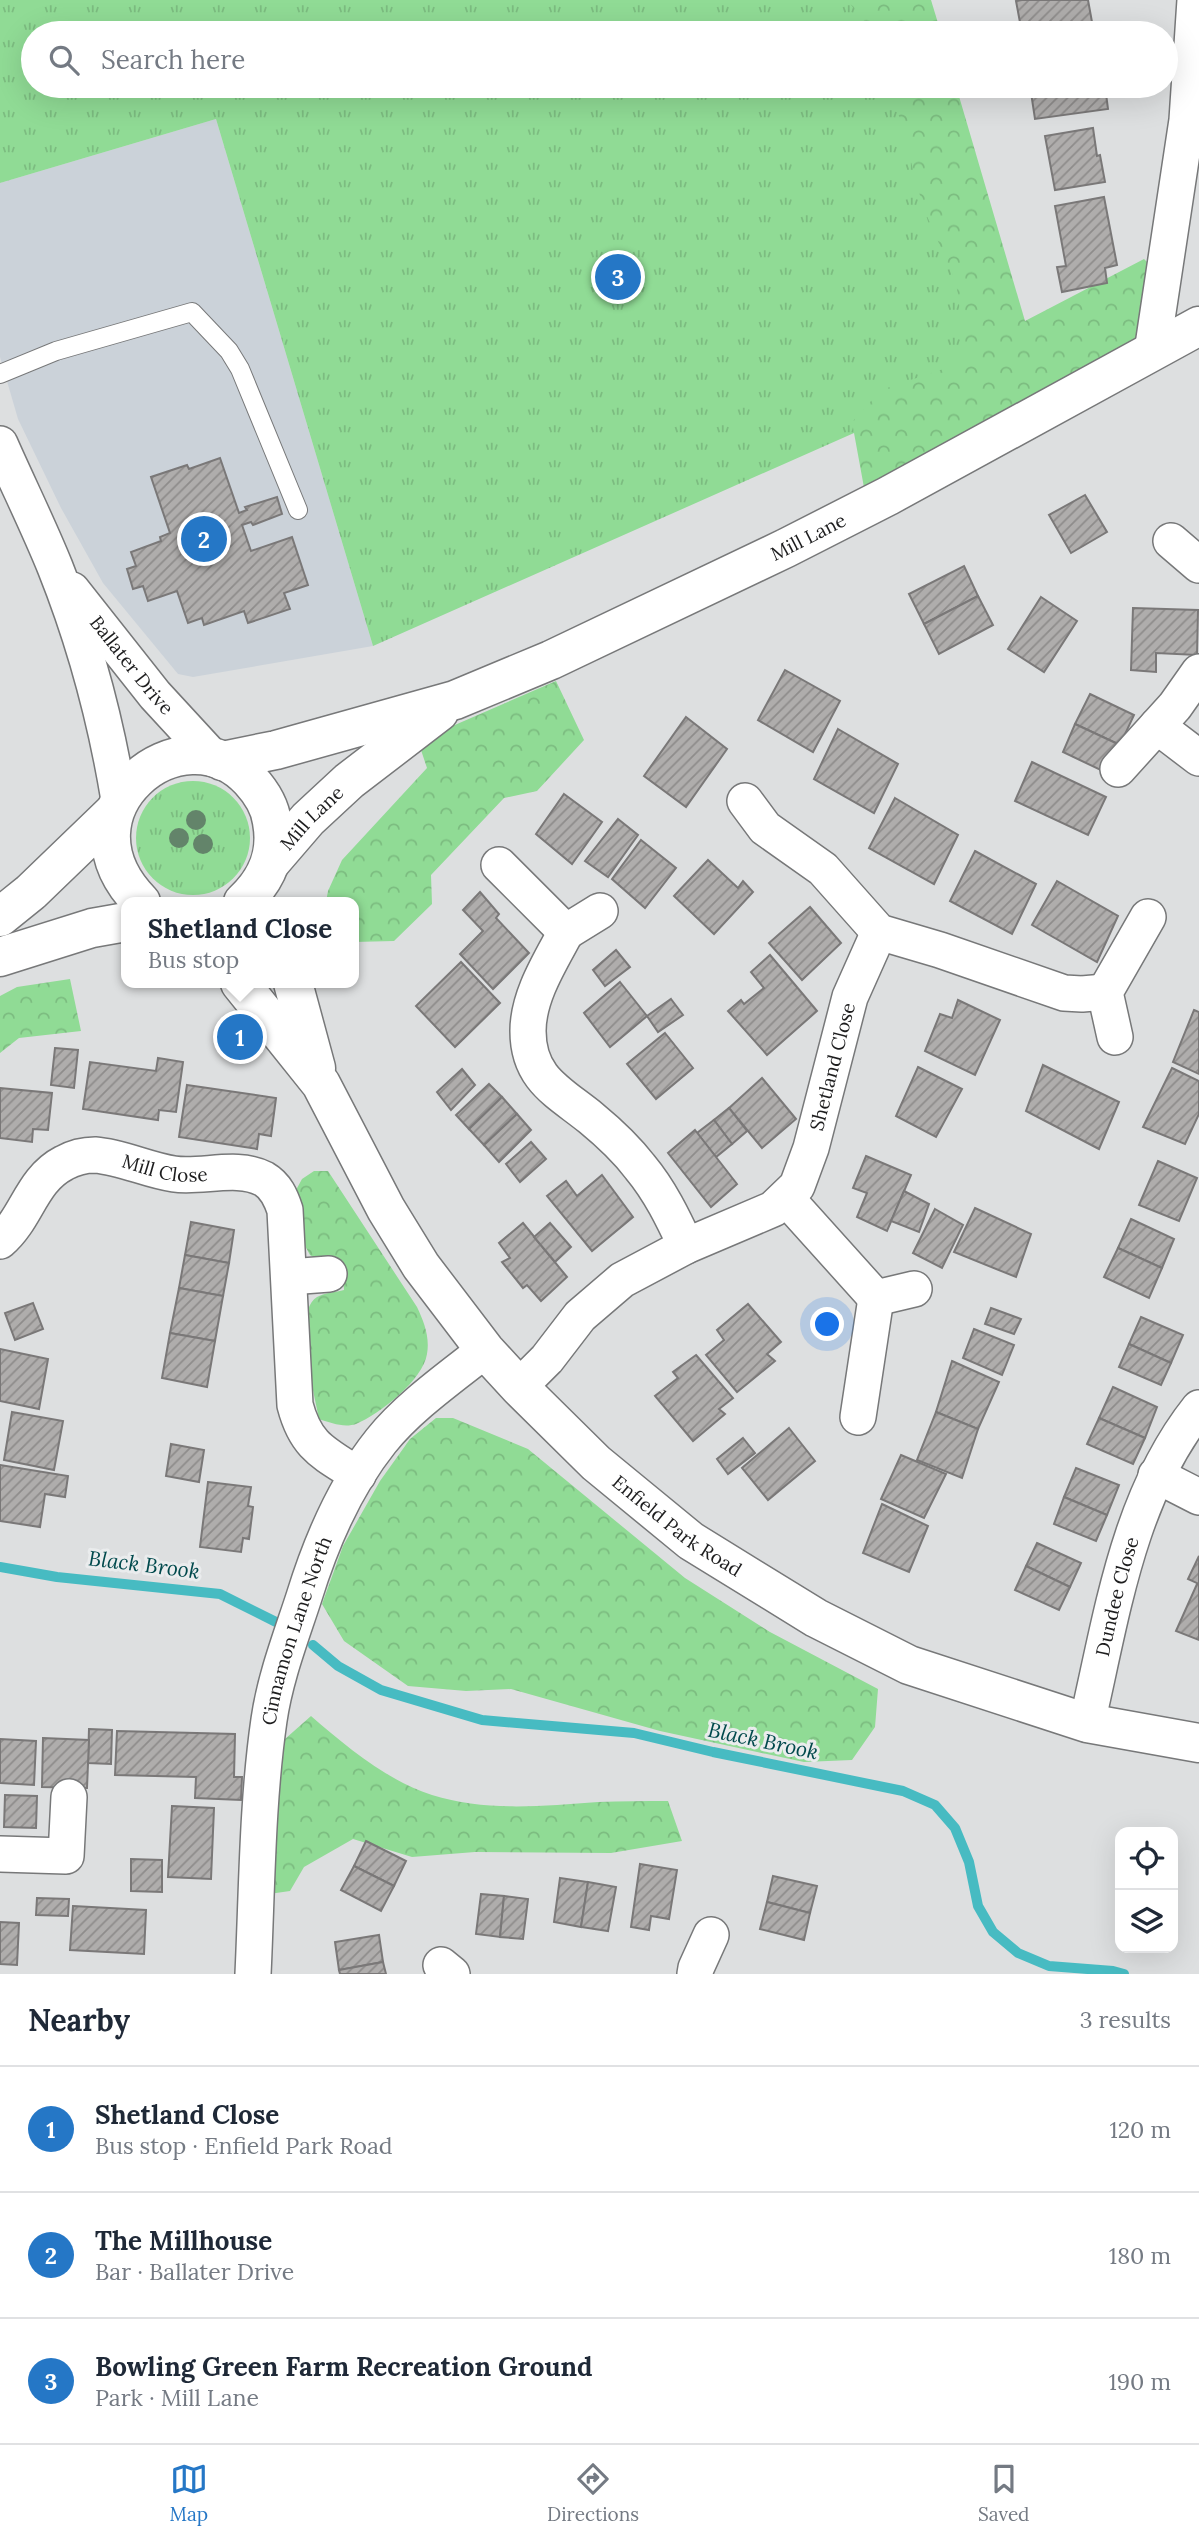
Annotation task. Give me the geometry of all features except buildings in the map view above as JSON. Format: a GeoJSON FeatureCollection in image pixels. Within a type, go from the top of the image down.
{"type":"FeatureCollection","features":[{"type":"Feature","properties":{"kind":"street"},"geometry":{"type":"LineString","coordinates":[[1152,352],[1187,120],[1195,0]]}},
{"type":"Feature","properties":{"kind":"street"},"geometry":{"type":"LineString","coordinates":[[1172,219],[1199,240]]}},
{"type":"Feature","properties":{"kind":"street","name":"Mill Lane"},"geometry":{"type":"LineString","coordinates":[[0,917],[31,891],[117,806],[132,782],[150,768],[170,759],[193,756],[218,760],[276,750],[455,700],[551,660],[888,496],[1199,326]]}},
{"type":"Feature","properties":{"kind":"street","name":"Ballater Drive"},"geometry":{"type":"LineString","coordinates":[[0,444],[55,568],[95,687],[111,755],[117,806]]}},
{"type":"Feature","properties":{"kind":"street"},"geometry":{"type":"LineString","coordinates":[[1171,541],[1199,565]]}},
{"type":"Feature","properties":{"kind":"street","name":"Ballater Drive"},"geometry":{"type":"LineString","coordinates":[[55,568],[142,679],[218,760]]}},
{"type":"Feature","properties":{"kind":"street"},"geometry":{"type":"LineString","coordinates":[[1118,769],[1199,673]]}},
{"type":"Feature","properties":{"kind":"street","name":"Mill Lane"},"geometry":{"type":"LineString","coordinates":[[249,897],[271,878],[308,819],[349,781],[455,700]]}},
{"type":"Feature","properties":{"kind":"street"},"geometry":{"type":"LineString","coordinates":[[1157,726],[1199,758]]}},
{"type":"Feature","properties":{"kind":"street"},"geometry":{"type":"LineString","coordinates":[[218,760],[244,774],[260,792],[271,814],[275,838],[271,878]]}},
{"type":"Feature","properties":{"kind":"street"},"geometry":{"type":"LineString","coordinates":[[745,801],[765,828],[823,869],[879,932],[1064,993],[1082,995],[1105,992]]}},
{"type":"Feature","properties":{"kind":"street"},"geometry":{"type":"LineString","coordinates":[[117,806],[110,836],[114,861],[124,884],[136,897]]}},
{"type":"Feature","properties":{"kind":"street"},"geometry":{"type":"LineString","coordinates":[[499,865],[566,932]]}},
{"type":"Feature","properties":{"kind":"street"},"geometry":{"type":"LineString","coordinates":[[600,911],[566,932],[542,978],[531,1007],[527,1031],[531,1057],[544,1079],[562,1098],[591,1118],[640,1166],[666,1203],[686,1245]]}},
{"type":"Feature","properties":{"kind":"street"},"geometry":{"type":"LineString","coordinates":[[1115,1037],[1105,992],[1148,917]]}},
{"type":"Feature","properties":{"kind":"street"},"geometry":{"type":"LineString","coordinates":[[0,957],[92,928],[121,923]]}},
{"type":"Feature","properties":{"kind":"street","name":"Shetland Close"},"geometry":{"type":"LineString","coordinates":[[519,1387],[547,1359],[580,1316],[605,1292],[643,1267],[686,1245],[773,1209],[797,1186],[805,1170],[850,997],[879,932]]}},
{"type":"Feature","properties":{"kind":"street","name":"Enfield Park Road"},"geometry":{"type":"LineString","coordinates":[[244,988],[321,1084],[386,1209],[421,1266],[485,1350],[596,1463],[691,1541],[816,1618],[909,1665],[1087,1723],[1199,1743]]}},
{"type":"Feature","properties":{"kind":"street","name":"Enfield Park Road"},"geometry":{"type":"LineString","coordinates":[[294,988],[321,1084]]}},
{"type":"Feature","properties":{"kind":"street","name":"Mill Close"},"geometry":{"type":"LineString","coordinates":[[0,1241],[15,1225],[44,1177],[65,1162],[78,1157],[110,1157],[173,1174],[243,1173],[254,1175],[271,1184],[285,1210],[295,1405],[302,1427],[313,1444],[358,1475]]}},
{"type":"Feature","properties":{"kind":"street"},"geometry":{"type":"LineString","coordinates":[[786,1198],[876,1298]]}},
{"type":"Feature","properties":{"kind":"street"},"geometry":{"type":"LineString","coordinates":[[289,1277],[329,1274]]}},
{"type":"Feature","properties":{"kind":"street"},"geometry":{"type":"LineString","coordinates":[[876,1298],[915,1289]]}},
{"type":"Feature","properties":{"kind":"street"},"geometry":{"type":"LineString","coordinates":[[858,1417],[876,1298]]}},
{"type":"Feature","properties":{"kind":"street","name":"Cinnamon Lane North"},"geometry":{"type":"LineString","coordinates":[[253,1974],[263,1776],[270,1718],[277,1680],[313,1569],[335,1515],[382,1440],[485,1350]]}},
{"type":"Feature","properties":{"kind":"street","name":"Dundee Close"},"geometry":{"type":"LineString","coordinates":[[1087,1723],[1119,1582],[1132,1539],[1156,1475],[1177,1437],[1199,1408]]}},
{"type":"Feature","properties":{"kind":"street"},"geometry":{"type":"LineString","coordinates":[[1156,1475],[1199,1497]]}},
{"type":"Feature","properties":{"kind":"street"},"geometry":{"type":"LineString","coordinates":[[0,1854],[66,1856],[69,1797]]}},
{"type":"Feature","properties":{"kind":"street"},"geometry":{"type":"LineString","coordinates":[[695,1974],[711,1935]]}},
{"type":"Feature","properties":{"kind":"lane"},"geometry":{"type":"LineString","coordinates":[[0,374],[56,351],[192,312],[221,341],[240,369],[298,510]]}},
{"type":"Feature","properties":{"kind":"shaded area"},"geometry":{"type":"Polygon","coordinates":[[[216,119],[373,646],[193,677],[178,674],[103,583],[61,508],[18,419],[0,357],[0,183],[216,119]]]}},
{"type":"Feature","properties":{"kind":"green space"},"geometry":{"type":"Polygon","coordinates":[[[0,0],[893,0],[902,21],[21,21],[21,98],[932,98],[994,371],[373,646],[216,119],[0,183],[0,0]]]}},
{"type":"Feature","properties":{"kind":"green space"},"geometry":{"type":"Polygon","coordinates":[[[847,0],[931,0],[937,21],[864,21],[847,0]]]}},
{"type":"Feature","properties":{"kind":"green space"},"geometry":{"type":"Polygon","coordinates":[[[894,98],[960,98],[1025,321],[1144,259],[1180,294],[1164,332],[865,493],[852,422],[881,390],[967,361],[956,282],[923,207],[894,98]]]}},
{"type":"Feature","properties":{"kind":"green space"},"geometry":{"type":"Polygon","coordinates":[[[556,681],[584,740],[537,791],[504,798],[431,875],[432,904],[394,941],[359,942],[359,897],[327,897],[328,891],[342,860],[427,768],[418,741],[556,681]]]}},
{"type":"Feature","properties":{"kind":"green space"},"geometry":{"type":"Polygon","coordinates":[[[193,781],[215,785],[233,798],[246,816],[250,838],[246,860],[233,878],[215,891],[193,895],[171,891],[153,878],[140,860],[136,838],[140,816],[153,798],[171,785],[193,781]]]}},
{"type":"Feature","properties":{"kind":"green space"},"geometry":{"type":"Polygon","coordinates":[[[70,979],[81,1031],[19,1038],[0,1053],[0,996],[17,987],[70,979]]]}},
{"type":"Feature","properties":{"kind":"green space"},"geometry":{"type":"Polygon","coordinates":[[[314,1171],[328,1171],[417,1307],[427,1336],[428,1348],[424,1364],[409,1385],[377,1412],[351,1425],[319,1419],[307,1355],[306,1319],[310,1306],[317,1297],[344,1290],[342,1260],[318,1260],[310,1255],[304,1244],[303,1217],[296,1190],[302,1179],[314,1171]]]}},
{"type":"Feature","properties":{"kind":"green space"},"geometry":{"type":"Polygon","coordinates":[[[436,1418],[453,1418],[528,1449],[685,1578],[770,1632],[878,1689],[875,1727],[852,1760],[804,1762],[660,1731],[511,1689],[466,1691],[408,1686],[344,1641],[322,1604],[343,1546],[380,1481],[410,1439],[436,1418]]]}},
{"type":"Feature","properties":{"kind":"green space"},"geometry":{"type":"Polygon","coordinates":[[[311,1716],[383,1772],[432,1795],[493,1806],[668,1801],[682,1841],[611,1853],[475,1852],[412,1857],[353,1839],[304,1867],[290,1891],[269,1894],[285,1739],[311,1716]]]}},
{"type":"Feature","properties":{"kind":"waterway","name":"Black Brook"},"geometry":{"type":"LineString","coordinates":[[0,1567],[57,1577],[220,1594],[276,1622]]}},
{"type":"Feature","properties":{"kind":"waterway","name":"Black Brook"},"geometry":{"type":"LineString","coordinates":[[313,1645],[338,1666],[381,1690],[482,1720],[634,1733],[903,1791],[935,1805],[955,1828],[969,1862],[978,1906],[993,1932],[1018,1953],[1049,1966],[1124,1974]]}},
{"type":"Feature","properties":{"kind":"place","name":"Bowling Green Farm Recreation Ground"},"geometry":{"type":"Point","coordinates":[618,277]}},
{"type":"Feature","properties":{"kind":"place","name":"The Millhouse"},"geometry":{"type":"Point","coordinates":[204,539]}},
{"type":"Feature","properties":{"kind":"place","name":"Shetland Close"},"geometry":{"type":"Point","coordinates":[240,1037]}}]}
